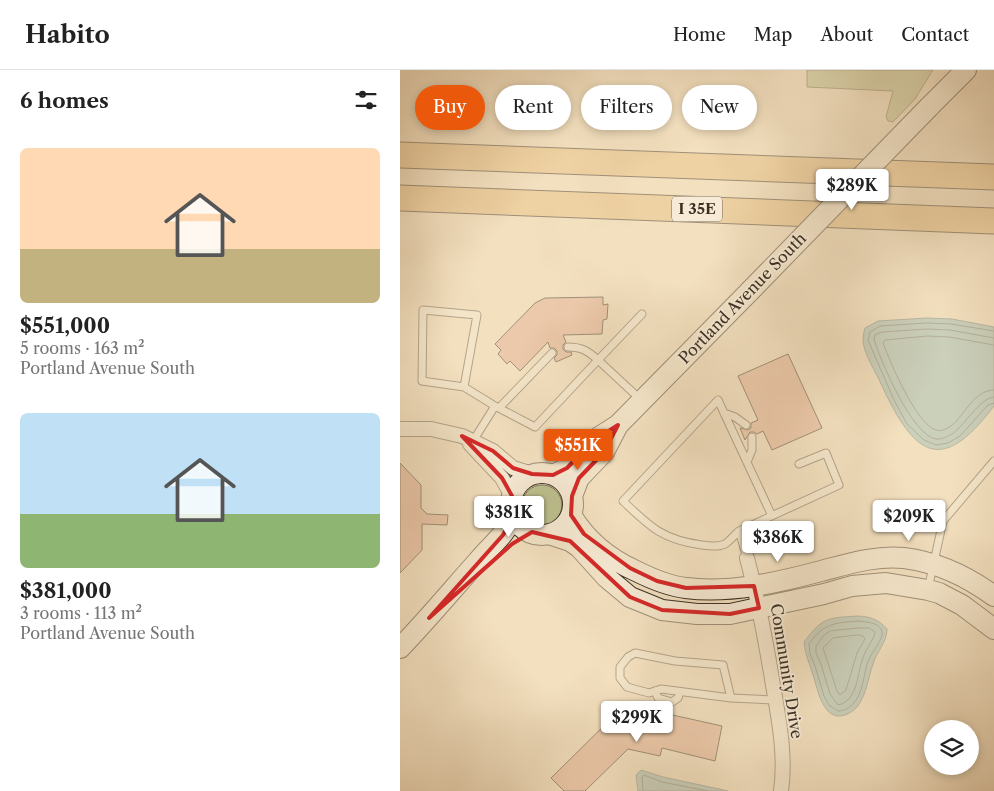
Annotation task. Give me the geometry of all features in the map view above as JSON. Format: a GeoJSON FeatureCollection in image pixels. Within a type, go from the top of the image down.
{"type":"FeatureCollection","features":[{"type":"Feature","properties":{"kind":"highway"},"geometry":{"type":"LineString","coordinates":[[400,155],[994,177]]}},
{"type":"Feature","properties":{"kind":"highway","name":"I 35E"},"geometry":{"type":"LineString","coordinates":[[400,198],[994,221]]}},
{"type":"Feature","properties":{"kind":"street","name":"Portland Avenue South"},"geometry":{"type":"LineString","coordinates":[[553,475],[567,468],[594,441],[618,425],[966,70]]}},
{"type":"Feature","properties":{"kind":"street","name":"Portland Avenue South"},"geometry":{"type":"LineString","coordinates":[[572,505],[579,478],[604,452],[618,425]]}},
{"type":"Feature","properties":{"kind":"street"},"geometry":{"type":"LineString","coordinates":[[400,429],[431,428],[467,439],[493,451],[513,468],[532,474],[546,473],[553,475],[565,483],[584,534],[602,551],[630,568],[657,581],[694,588],[717,589],[754,586],[863,560],[903,558],[956,574],[994,596]]}},
{"type":"Feature","properties":{"kind":"street"},"geometry":{"type":"LineString","coordinates":[[467,439],[502,478],[518,522],[540,533],[570,541],[579,547],[606,577],[630,597],[662,610],[696,614],[730,614],[852,586],[886,583],[928,590],[962,605],[994,629]]}},
{"type":"Feature","properties":{"kind":"street"},"geometry":{"type":"LineString","coordinates":[[400,648],[429,618],[480,558],[503,535],[520,482],[532,474]]}},
{"type":"Feature","properties":{"kind":"street"},"geometry":{"type":"LineString","coordinates":[[429,618],[490,566],[512,544],[540,533],[559,530],[566,523],[572,505]]}},
{"type":"Feature","properties":{"kind":"street","name":"Community Drive"},"geometry":{"type":"LineString","coordinates":[[747,558],[759,608],[776,700],[781,736],[783,776],[781,791]]}},
{"type":"Feature","properties":{"kind":"lane"},"geometry":{"type":"LineString","coordinates":[[464,387],[477,315],[423,310],[422,380],[464,387],[535,427],[642,314]]}},
{"type":"Feature","properties":{"kind":"lane"},"geometry":{"type":"LineString","coordinates":[[568,347],[578,347],[587,350],[642,401]]}},
{"type":"Feature","properties":{"kind":"lane"},"geometry":{"type":"LineString","coordinates":[[467,439],[552,353]]}},
{"type":"Feature","properties":{"kind":"lane"},"geometry":{"type":"LineString","coordinates":[[772,516],[718,400],[623,501],[650,527],[665,536],[687,543],[709,546],[724,544],[739,531],[772,516],[839,485],[826,453],[799,464]]}},
{"type":"Feature","properties":{"kind":"lane"},"geometry":{"type":"LineString","coordinates":[[724,413],[736,417],[746,425]]}},
{"type":"Feature","properties":{"kind":"lane"},"geometry":{"type":"LineString","coordinates":[[747,462],[752,450],[752,437]]}},
{"type":"Feature","properties":{"kind":"lane"},"geometry":{"type":"LineString","coordinates":[[928,590],[943,521],[994,461]]}},
{"type":"Feature","properties":{"kind":"lane"},"geometry":{"type":"LineString","coordinates":[[739,531],[747,558]]}},
{"type":"Feature","properties":{"kind":"lane"},"geometry":{"type":"LineString","coordinates":[[731,698],[723,665],[675,661],[635,653],[628,657],[620,666],[620,678],[626,687],[649,693],[661,689],[731,698],[776,700]]}},
{"type":"Feature","properties":{"kind":"highlighted area"},"geometry":{"type":"Polygon","coordinates":[[[618,425],[604,452],[579,478],[572,496],[571,515],[584,534],[630,568],[657,581],[686,588],[754,586],[759,608],[730,614],[662,610],[630,597],[570,541],[532,532],[512,544],[429,618],[503,535],[514,515],[512,496],[502,478],[462,436],[493,451],[513,468],[532,474],[553,475],[567,468],[593,441],[618,425]]]}},
{"type":"Feature","properties":{"kind":"green space"},"geometry":{"type":"Polygon","coordinates":[[[807,70],[933,70],[915,99],[893,122],[888,121],[886,117],[893,91],[807,87],[807,70]]]}},
{"type":"Feature","properties":{"kind":"green space"},"geometry":{"type":"Polygon","coordinates":[[[546,485],[553,488],[559,494],[562,505],[561,513],[553,522],[546,525],[538,525],[531,522],[523,513],[522,501],[525,494],[534,486],[546,485]]]}},
{"type":"Feature","properties":{"kind":"water"},"geometry":{"type":"Polygon","coordinates":[[[927,318],[952,319],[994,327],[994,406],[976,428],[959,442],[944,449],[931,448],[918,442],[906,429],[894,410],[865,351],[863,338],[865,328],[878,321],[927,318]]]}},
{"type":"Feature","properties":{"kind":"water"},"geometry":{"type":"Polygon","coordinates":[[[858,616],[877,621],[887,629],[887,634],[871,669],[860,702],[850,713],[838,716],[831,714],[823,703],[806,655],[804,642],[826,620],[858,616]]]}},
{"type":"Feature","properties":{"kind":"water"},"geometry":{"type":"Polygon","coordinates":[[[641,770],[663,777],[728,791],[638,791],[636,775],[641,770]]]}},
{"type":"Feature","properties":{"kind":"building"},"geometry":{"type":"Polygon","coordinates":[[[603,297],[603,305],[608,304],[607,319],[603,320],[602,334],[563,335],[566,342],[563,345],[563,349],[566,352],[571,352],[572,355],[556,362],[554,358],[557,355],[557,351],[554,348],[550,348],[548,342],[520,371],[510,361],[507,364],[498,354],[501,350],[495,344],[535,303],[545,298],[603,297]]]}},
{"type":"Feature","properties":{"kind":"building"},"geometry":{"type":"Polygon","coordinates":[[[788,354],[822,428],[772,450],[763,431],[757,434],[750,432],[745,440],[740,428],[748,430],[751,428],[751,423],[758,420],[738,376],[788,354]]]}},
{"type":"Feature","properties":{"kind":"building"},"geometry":{"type":"Polygon","coordinates":[[[400,463],[421,485],[421,508],[427,514],[448,515],[447,525],[422,524],[422,550],[400,573],[400,463]]]}},
{"type":"Feature","properties":{"kind":"building"},"geometry":{"type":"Polygon","coordinates":[[[657,703],[670,707],[668,714],[722,726],[715,761],[662,748],[660,756],[628,749],[585,791],[564,791],[551,778],[626,704],[655,711],[657,703]]]}}]}
